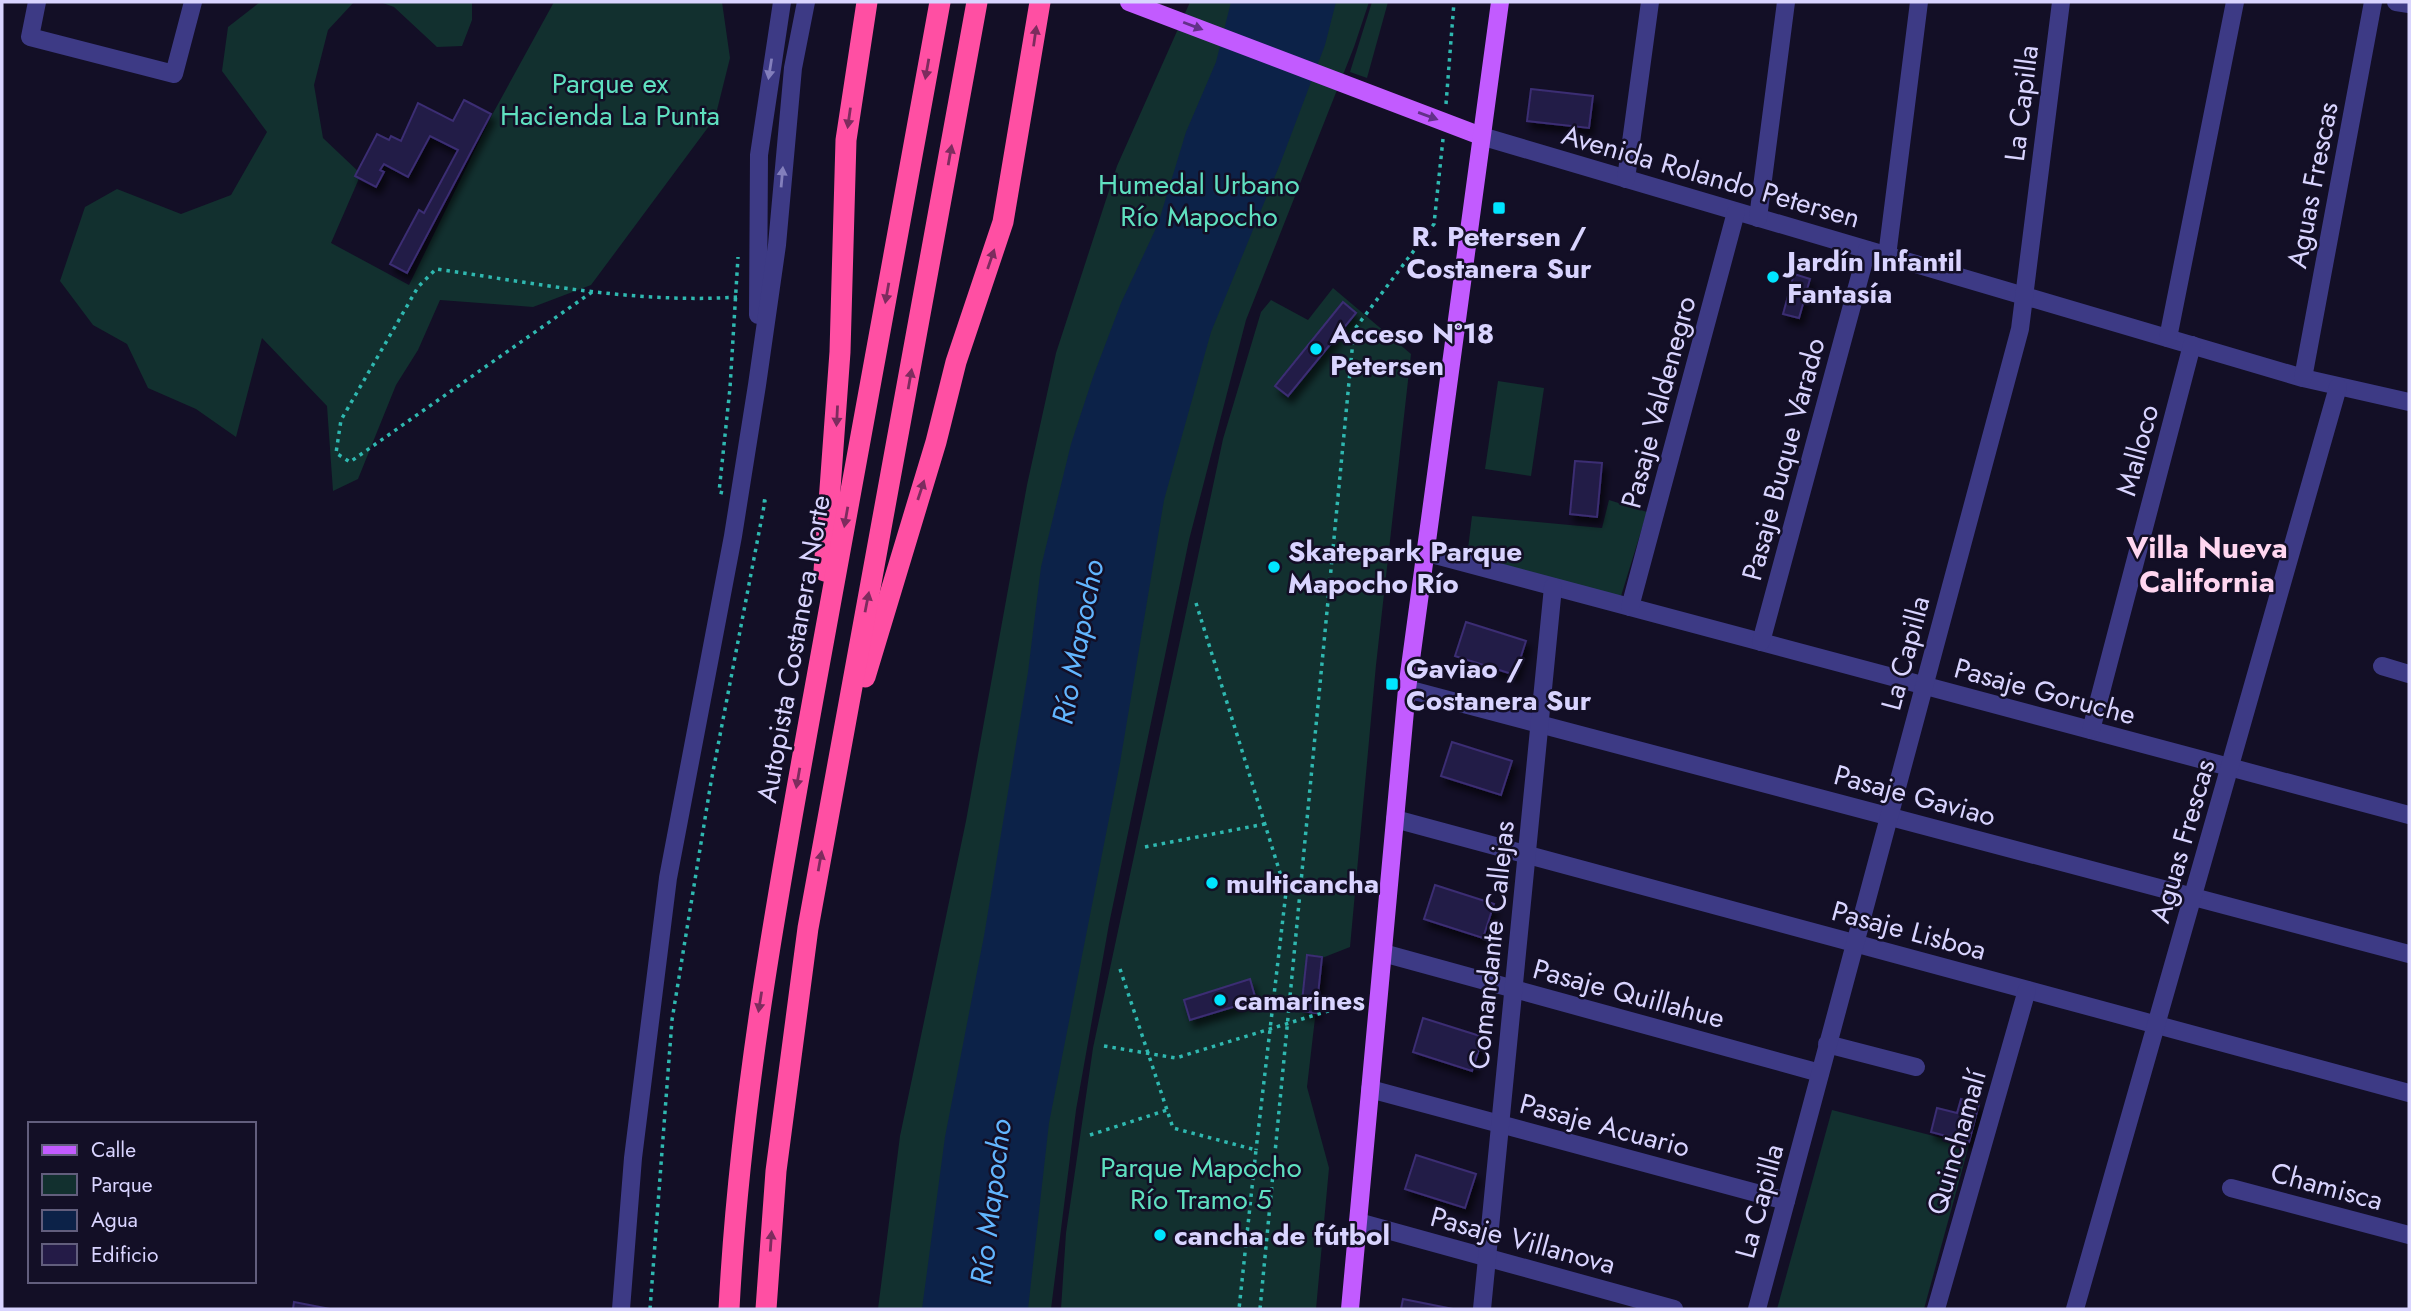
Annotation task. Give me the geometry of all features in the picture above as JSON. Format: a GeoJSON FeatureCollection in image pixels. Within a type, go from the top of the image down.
{"type":"FeatureCollection","features":[{"type":"Feature","properties":{"kind":"highway"},"geometry":{"type":"LineString","coordinates":[[811,711],[835,441],[846,141],[867,2]]}},
{"type":"Feature","properties":{"kind":"highway","name":"Autopista Costanera Norte"},"geometry":{"type":"LineString","coordinates":[[729,1309],[738,1182],[754,1043],[811,711],[940,2]]}},
{"type":"Feature","properties":{"kind":"highway"},"geometry":{"type":"LineString","coordinates":[[840,741],[865,677],[934,449],[956,362],[1003,222],[1040,2]]}},
{"type":"Feature","properties":{"kind":"highway"},"geometry":{"type":"LineString","coordinates":[[766,1309],[776,1171],[794,1018],[840,741],[907,395],[975,11]]}},
{"type":"Feature","properties":{"kind":"main road","name":"Avenida Rolando Petersen"},"geometry":{"type":"LineString","coordinates":[[1129,2],[1481,136]]}},
{"type":"Feature","properties":{"kind":"main road"},"geometry":{"type":"LineString","coordinates":[[1350,1309],[1407,689],[1500,2]]}},
{"type":"Feature","properties":{"kind":"street"},"geometry":{"type":"LineString","coordinates":[[37,2],[30,37],[174,74],[193,2]]}},
{"type":"Feature","properties":{"kind":"street"},"geometry":{"type":"LineString","coordinates":[[757,385],[759,155],[782,2]]}},
{"type":"Feature","properties":{"kind":"street"},"geometry":{"type":"LineString","coordinates":[[621,1309],[628,1200],[668,878],[757,385],[777,245],[793,68],[806,2]]}},
{"type":"Feature","properties":{"kind":"street"},"geometry":{"type":"LineString","coordinates":[[1626,179],[1650,2]]}},
{"type":"Feature","properties":{"kind":"street"},"geometry":{"type":"LineString","coordinates":[[1758,218],[1786,2]]}},
{"type":"Feature","properties":{"kind":"street"},"geometry":{"type":"LineString","coordinates":[[1887,256],[1919,2]]}},
{"type":"Feature","properties":{"kind":"street","name":"La Capilla"},"geometry":{"type":"LineString","coordinates":[[1757,1309],[2017,341],[2061,2]]}},
{"type":"Feature","properties":{"kind":"street"},"geometry":{"type":"LineString","coordinates":[[2168,338],[2235,2]]}},
{"type":"Feature","properties":{"kind":"street","name":"Aguas Frescas"},"geometry":{"type":"LineString","coordinates":[[2303,378],[2373,2]]}},
{"type":"Feature","properties":{"kind":"street"},"geometry":{"type":"LineString","coordinates":[[2396,2],[2409,4]]}},
{"type":"Feature","properties":{"kind":"street","name":"Avenida Rolando Petersen"},"geometry":{"type":"LineString","coordinates":[[1481,136],[2303,378],[2409,402]]}},
{"type":"Feature","properties":{"kind":"street","name":"Pasaje Valdenegro"},"geometry":{"type":"LineString","coordinates":[[1630,607],[1736,212]]}},
{"type":"Feature","properties":{"kind":"street","name":"Pasaje Buque Varado"},"geometry":{"type":"LineString","coordinates":[[1761,642],[1867,250]]}},
{"type":"Feature","properties":{"kind":"street","name":"Malloco"},"geometry":{"type":"LineString","coordinates":[[2091,730],[2192,345]]}},
{"type":"Feature","properties":{"kind":"street","name":"Aguas Frescas"},"geometry":{"type":"LineString","coordinates":[[2075,1309],[2338,387]]}},
{"type":"Feature","properties":{"kind":"street","name":"Pasaje Goruche"},"geometry":{"type":"LineString","coordinates":[[1424,552],[2409,815]]}},
{"type":"Feature","properties":{"kind":"street","name":"Comandante Callejas"},"geometry":{"type":"LineString","coordinates":[[1482,1309],[1553,587]]}},
{"type":"Feature","properties":{"kind":"street"},"geometry":{"type":"LineString","coordinates":[[2382,666],[2409,674]]}},
{"type":"Feature","properties":{"kind":"street","name":"Pasaje Gaviao"},"geometry":{"type":"LineString","coordinates":[[1407,689],[1888,814],[2409,954]]}},
{"type":"Feature","properties":{"kind":"street","name":"Pasaje Lisboa"},"geometry":{"type":"LineString","coordinates":[[1395,820],[2409,1093]]}},
{"type":"Feature","properties":{"kind":"street","name":"Pasaje Quillahue"},"geometry":{"type":"LineString","coordinates":[[1383,953],[1820,1073]]}},
{"type":"Feature","properties":{"kind":"street","name":"Quinchamalí"},"geometry":{"type":"LineString","coordinates":[[1936,1309],[2027,989]]}},
{"type":"Feature","properties":{"kind":"street"},"geometry":{"type":"LineString","coordinates":[[1827,1044],[1916,1067]]}},
{"type":"Feature","properties":{"kind":"street","name":"Pasaje Acuario"},"geometry":{"type":"LineString","coordinates":[[1370,1090],[1786,1201]]}},
{"type":"Feature","properties":{"kind":"street","name":"Chamisca"},"geometry":{"type":"LineString","coordinates":[[2231,1188],[2409,1235]]}},
{"type":"Feature","properties":{"kind":"street","name":"Pasaje Villanova"},"geometry":{"type":"LineString","coordinates":[[1358,1222],[1674,1309]]}},
{"type":"Feature","properties":{"kind":"path"},"geometry":{"type":"LineString","coordinates":[[1444,122],[1454,2]]}},
{"type":"Feature","properties":{"kind":"path"},"geometry":{"type":"LineString","coordinates":[[1260,1309],[1354,330],[1434,224],[1443,142]]}},
{"type":"Feature","properties":{"kind":"path"},"geometry":{"type":"LineString","coordinates":[[592,292],[350,462],[336,453],[341,420],[418,286],[436,269],[592,292],[704,299],[758,294]]}},
{"type":"Feature","properties":{"kind":"path"},"geometry":{"type":"LineString","coordinates":[[650,1309],[672,1020],[711,782],[765,501],[719,492]]}},
{"type":"Feature","properties":{"kind":"path"},"geometry":{"type":"LineString","coordinates":[[1196,603],[1286,892],[1239,1309]]}},
{"type":"Feature","properties":{"kind":"path"},"geometry":{"type":"LineString","coordinates":[[1145,847],[1265,824]]}},
{"type":"Feature","properties":{"kind":"path"},"geometry":{"type":"LineString","coordinates":[[1120,969],[1173,1128],[1256,1150]]}},
{"type":"Feature","properties":{"kind":"path"},"geometry":{"type":"LineString","coordinates":[[1104,1046],[1176,1058],[1357,1002]]}},
{"type":"Feature","properties":{"kind":"path"},"geometry":{"type":"LineString","coordinates":[[1090,1135],[1167,1110]]}},
{"type":"Feature","properties":{"kind":"green space","name":"Parque ex Hacienda La Punta"},"geometry":{"type":"Polygon","coordinates":[[[260,2],[354,2],[328,30],[314,85],[323,138],[361,174],[331,243],[409,285],[492,115],[554,2],[722,2],[730,58],[715,118],[591,285],[533,307],[440,300],[418,350],[396,385],[358,479],[333,491],[327,406],[262,338],[236,437],[196,409],[148,388],[127,344],[93,325],[60,281],[85,207],[117,189],[181,214],[231,195],[267,132],[222,71],[228,27],[260,2]]]}},
{"type":"Feature","properties":{"kind":"green space","name":"Parque ex Hacienda La Punta"},"geometry":{"type":"Polygon","coordinates":[[[380,2],[472,2],[472,20],[462,46],[437,47],[394,7],[380,2]]]}},
{"type":"Feature","properties":{"kind":"green space","name":"Humedal Urbano Río Mapocho"},"geometry":{"type":"Polygon","coordinates":[[[1190,2],[1369,2],[1354,47],[1246,320],[1189,540],[1109,924],[1076,1110],[1051,1309],[878,1309],[900,1136],[966,821],[1027,485],[1056,353],[1117,166],[1190,2]]]}},
{"type":"Feature","properties":{"kind":"green space"},"geometry":{"type":"Polygon","coordinates":[[[1372,2],[1388,2],[1367,78],[1350,72],[1372,2]]]}},
{"type":"Feature","properties":{"kind":"green space","name":"Parque Mapocho Río Tramo 5"},"geometry":{"type":"Polygon","coordinates":[[[1333,288],[1411,354],[1376,665],[1350,947],[1322,958],[1307,1087],[1329,1168],[1316,1309],[1061,1309],[1066,1233],[1093,1048],[1223,439],[1261,312],[1271,300],[1308,320],[1333,288]]]}},
{"type":"Feature","properties":{"kind":"green space"},"geometry":{"type":"Polygon","coordinates":[[[1498,381],[1544,388],[1531,476],[1485,469],[1498,381]]]}},
{"type":"Feature","properties":{"kind":"green space"},"geometry":{"type":"Polygon","coordinates":[[[1609,500],[1647,512],[1621,596],[1467,557],[1472,516],[1602,528],[1609,500]]]}},
{"type":"Feature","properties":{"kind":"green space"},"geometry":{"type":"Polygon","coordinates":[[[1832,1110],[1969,1145],[1924,1309],[1777,1309],[1832,1110]]]}},
{"type":"Feature","properties":{"kind":"water","name":"Humedal Urbano Río Mapocho"},"geometry":{"type":"Polygon","coordinates":[[[1231,2],[1336,2],[1325,45],[1280,164],[1211,332],[1164,500],[1120,763],[1049,1123],[1028,1309],[922,1309],[945,1137],[984,936],[1028,672],[1041,567],[1071,444],[1093,377],[1121,303],[1158,224],[1186,132],[1216,62],[1231,2]]]}},
{"type":"Feature","properties":{"kind":"building"},"geometry":{"type":"Polygon","coordinates":[[[1531,89],[1593,96],[1589,128],[1527,121],[1531,89]]]}},
{"type":"Feature","properties":{"kind":"building"},"geometry":{"type":"Polygon","coordinates":[[[464,100],[491,114],[407,273],[390,264],[419,210],[424,213],[458,150],[430,136],[408,177],[384,164],[380,170],[384,172],[376,187],[355,176],[377,134],[389,140],[391,136],[401,141],[418,103],[453,121],[464,100]]]}},
{"type":"Feature","properties":{"kind":"building"},"geometry":{"type":"Polygon","coordinates":[[[1794,274],[1810,279],[1799,318],[1783,314],[1794,274]]]}},
{"type":"Feature","properties":{"kind":"building","name":"Acceso N°18 Petersen"},"geometry":{"type":"Polygon","coordinates":[[[1343,302],[1356,313],[1288,396],[1275,386],[1343,302]]]}},
{"type":"Feature","properties":{"kind":"building"},"geometry":{"type":"Polygon","coordinates":[[[1575,461],[1602,463],[1597,517],[1570,514],[1575,461]]]}},
{"type":"Feature","properties":{"kind":"building"},"geometry":{"type":"Polygon","coordinates":[[[1466,622],[1526,641],[1515,675],[1455,656],[1466,622]]]}},
{"type":"Feature","properties":{"kind":"building"},"geometry":{"type":"Polygon","coordinates":[[[1452,742],[1512,761],[1501,795],[1441,776],[1452,742]]]}},
{"type":"Feature","properties":{"kind":"building"},"geometry":{"type":"Polygon","coordinates":[[[1435,885],[1494,904],[1483,938],[1424,919],[1435,885]]]}},
{"type":"Feature","properties":{"kind":"building"},"geometry":{"type":"Polygon","coordinates":[[[1307,955],[1322,957],[1316,1013],[1301,1011],[1307,955]]]}},
{"type":"Feature","properties":{"kind":"building","name":"camarines"},"geometry":{"type":"Polygon","coordinates":[[[1250,979],[1256,1000],[1190,1020],[1184,1000],[1250,979]]]}},
{"type":"Feature","properties":{"kind":"building"},"geometry":{"type":"Polygon","coordinates":[[[1423,1018],[1483,1037],[1472,1071],[1413,1052],[1423,1018]]]}},
{"type":"Feature","properties":{"kind":"building"},"geometry":{"type":"Polygon","coordinates":[[[1961,1099],[1979,1104],[1969,1142],[1931,1132],[1937,1108],[1957,1113],[1961,1099]]]}},
{"type":"Feature","properties":{"kind":"building"},"geometry":{"type":"Polygon","coordinates":[[[1416,1155],[1476,1174],[1465,1208],[1405,1189],[1416,1155]]]}},
{"type":"Feature","properties":{"kind":"building"},"geometry":{"type":"Polygon","coordinates":[[[1403,1299],[1453,1309],[1401,1309],[1403,1299]]]}},
{"type":"Feature","properties":{"kind":"building"},"geometry":{"type":"Polygon","coordinates":[[[294,1302],[330,1309],[293,1309],[294,1302]]]}},
{"type":"Feature","properties":{"kind":"place","name":"R. Petersen / Costanera Sur"},"geometry":{"type":"Point","coordinates":[1499,208]}},
{"type":"Feature","properties":{"kind":"place","name":"Jardín Infantil Fantasía"},"geometry":{"type":"Point","coordinates":[1773,277]}},
{"type":"Feature","properties":{"kind":"place","name":"Acceso N°18 Petersen"},"geometry":{"type":"Point","coordinates":[1316,349]}},
{"type":"Feature","properties":{"kind":"place","name":"Skatepark Parque Mapocho Río"},"geometry":{"type":"Point","coordinates":[1274,567]}},
{"type":"Feature","properties":{"kind":"place","name":"Gaviao / Costanera Sur"},"geometry":{"type":"Point","coordinates":[1392,684]}},
{"type":"Feature","properties":{"kind":"place","name":"multicancha"},"geometry":{"type":"Point","coordinates":[1212,883]}},
{"type":"Feature","properties":{"kind":"place","name":"camarines"},"geometry":{"type":"Point","coordinates":[1220,1000]}},
{"type":"Feature","properties":{"kind":"place","name":"cancha de fútbol"},"geometry":{"type":"Point","coordinates":[1160,1235]}},
{"type":"Feature","properties":{"kind":"district","name":"Villa Nueva California"},"geometry":{"type":"Point","coordinates":[2207,565]}},
{"type":"Feature","properties":{"kind":"water label","name":"Río Mapocho"},"geometry":{"type":"Point","coordinates":[1078,642]}},
{"type":"Feature","properties":{"kind":"water label","name":"Río Mapocho"},"geometry":{"type":"Point","coordinates":[991,1202]}}]}
